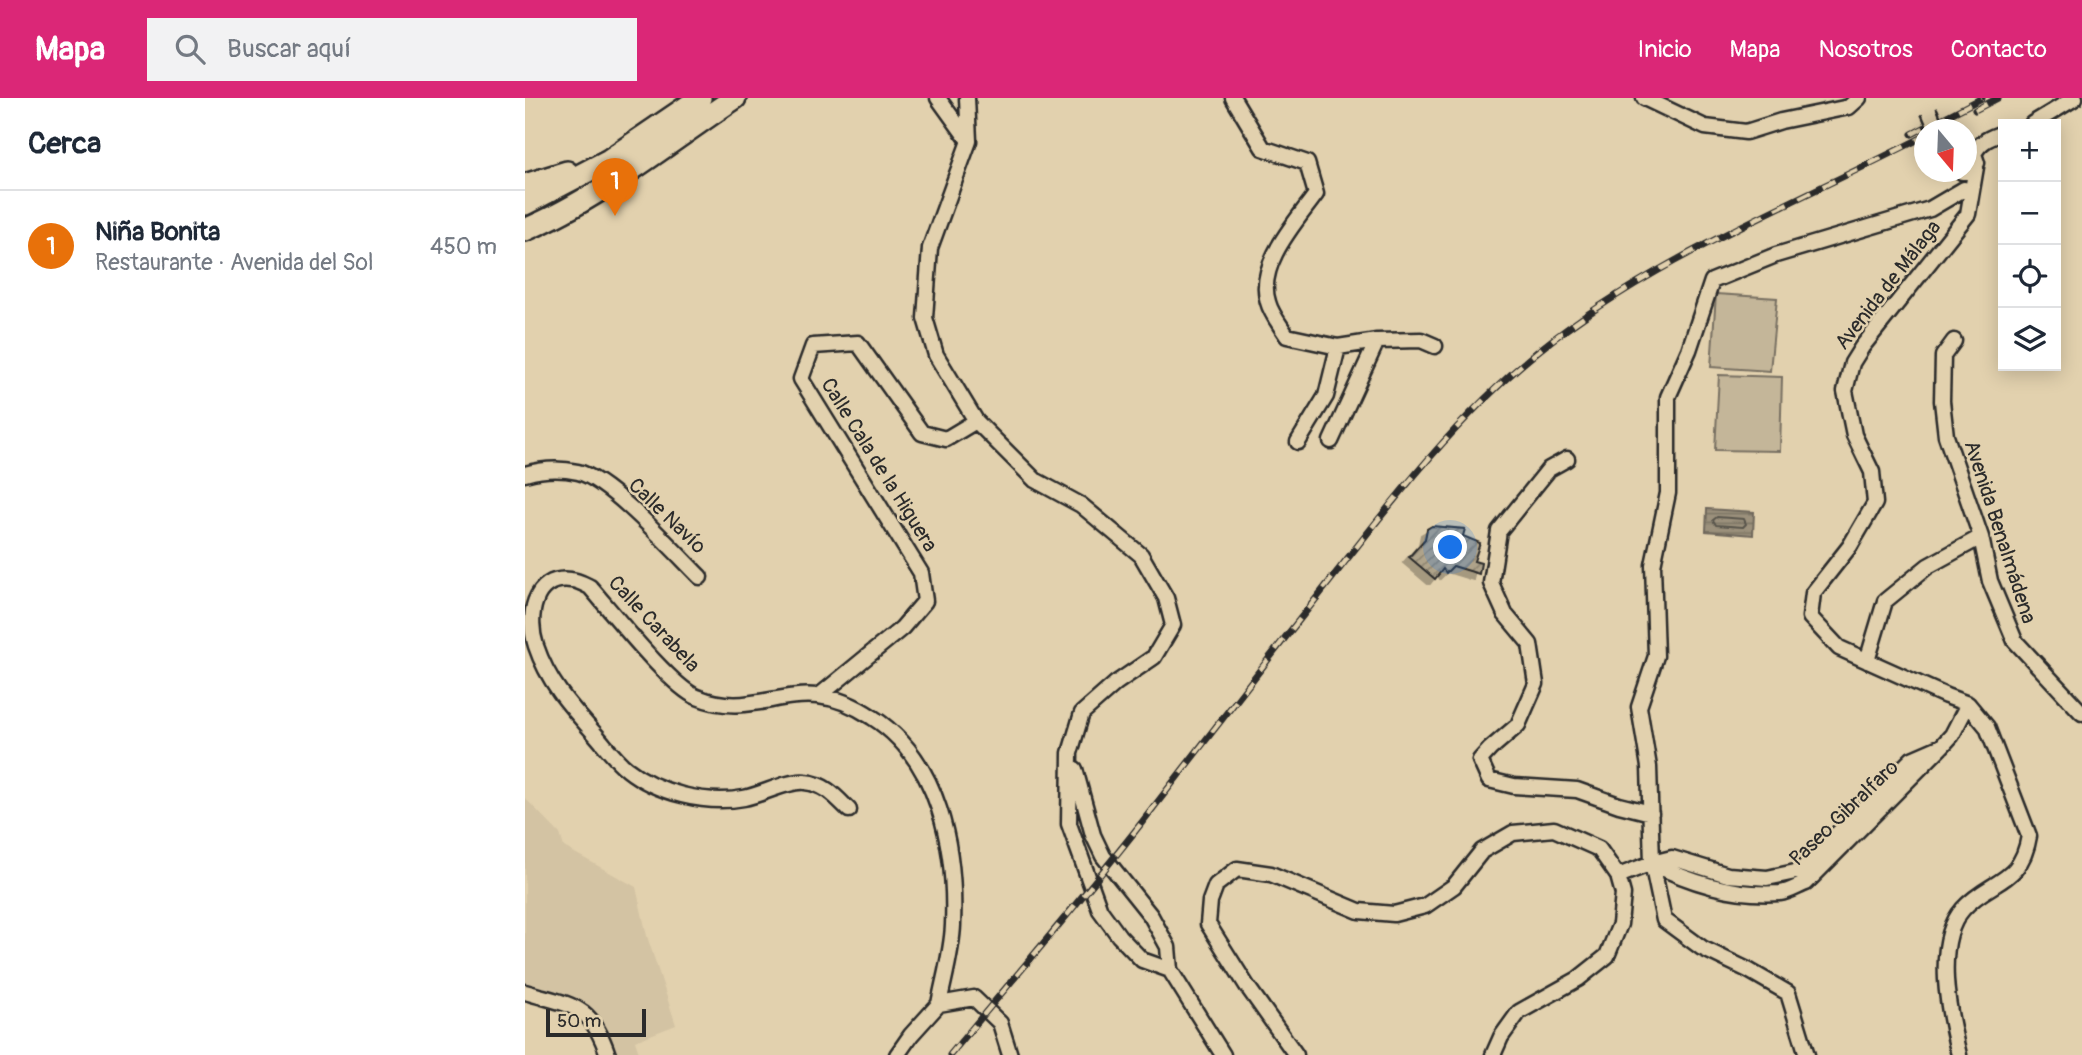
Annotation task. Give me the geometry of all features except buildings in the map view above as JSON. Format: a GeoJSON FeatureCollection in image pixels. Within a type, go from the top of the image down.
{"type":"FeatureCollection","features":[{"type":"Feature","properties":{"kind":"main road"},"geometry":{"type":"LineString","coordinates":[[525,204],[609,160],[700,98]]}},
{"type":"Feature","properties":{"kind":"main road"},"geometry":{"type":"LineString","coordinates":[[525,237],[735,98]]}},
{"type":"Feature","properties":{"kind":"main road"},"geometry":{"type":"LineString","coordinates":[[525,185],[609,160]]}},
{"type":"Feature","properties":{"kind":"main road"},"geometry":{"type":"LineString","coordinates":[[525,230],[550,220]]}},
{"type":"Feature","properties":{"kind":"street"},"geometry":{"type":"LineString","coordinates":[[938,98],[969,141]]}},
{"type":"Feature","properties":{"kind":"street"},"geometry":{"type":"LineString","coordinates":[[967,98],[969,141],[930,248],[925,318],[936,355],[976,421],[1035,480],[1081,505],[1141,555],[1166,598],[1173,625],[1154,657],[1116,683],[1082,713],[1070,753],[1069,824],[1100,910],[1119,936],[1142,960],[1170,970]]}},
{"type":"Feature","properties":{"kind":"street"},"geometry":{"type":"LineString","coordinates":[[1233,98],[1263,148],[1307,163],[1316,194],[1280,244],[1265,279],[1268,302],[1287,336],[1338,347],[1377,341],[1421,340],[1435,346]]}},
{"type":"Feature","properties":{"kind":"street"},"geometry":{"type":"LineString","coordinates":[[1644,98],[1705,127],[1746,132],[1781,121],[1849,107],[1859,98]]}},
{"type":"Feature","properties":{"kind":"street"},"geometry":{"type":"LineString","coordinates":[[2040,119],[2075,98]]}},
{"type":"Feature","properties":{"kind":"street"},"geometry":{"type":"LineString","coordinates":[[1977,147],[1988,138],[1998,135]]}},
{"type":"Feature","properties":{"kind":"street"},"geometry":{"type":"LineString","coordinates":[[1965,182],[1964,189],[1971,205]]}},
{"type":"Feature","properties":{"kind":"street"},"geometry":{"type":"LineString","coordinates":[[1969,182],[1971,205]]}},
{"type":"Feature","properties":{"kind":"street"},"geometry":{"type":"LineString","coordinates":[[1807,1055],[1788,993],[1702,948],[1664,920],[1652,863],[1649,767],[1639,707],[1656,656],[1653,565],[1668,493],[1668,397],[1689,350],[1712,281],[1776,256],[1930,209],[1964,189]]}},
{"type":"Feature","properties":{"kind":"street","name":"Avenida de Málaga"},"geometry":{"type":"LineString","coordinates":[[1959,1055],[1950,1022],[1945,949],[1952,923],[1965,907],[2015,871],[2026,855],[2029,836],[1987,726],[1968,704],[1839,648],[1810,617],[1813,593],[1850,546],[1875,503],[1872,472],[1854,435],[1845,391],[1852,363],[1957,230],[1971,205]]}},
{"type":"Feature","properties":{"kind":"street"},"geometry":{"type":"LineString","coordinates":[[1331,440],[1377,341]]}},
{"type":"Feature","properties":{"kind":"street","name":"Avenida Benalmádena"},"geometry":{"type":"LineString","coordinates":[[1954,341],[1943,356],[1942,401],[1946,436],[1981,537],[1990,581],[2015,641],[2082,713]]}},
{"type":"Feature","properties":{"kind":"street","name":"Calle Cala de la Higuera"},"geometry":{"type":"LineString","coordinates":[[819,696],[902,628],[925,601],[921,573],[801,379],[813,346],[858,343],[922,433],[946,439],[976,421]]}},
{"type":"Feature","properties":{"kind":"street"},"geometry":{"type":"LineString","coordinates":[[1298,442],[1326,396],[1338,347]]}},
{"type":"Feature","properties":{"kind":"street"},"geometry":{"type":"LineString","coordinates":[[1567,459],[1549,469],[1499,531],[1492,583],[1505,614],[1530,644],[1536,684],[1518,725],[1480,760],[1489,780],[1514,786],[1577,790],[1619,806],[1651,813]]}},
{"type":"Feature","properties":{"kind":"street","name":"Calle Navío"},"geometry":{"type":"LineString","coordinates":[[525,474],[543,469],[580,472],[614,493],[700,577]]}},
{"type":"Feature","properties":{"kind":"street"},"geometry":{"type":"LineString","coordinates":[[1867,661],[1885,601],[1928,566],[1981,537]]}},
{"type":"Feature","properties":{"kind":"street","name":"Calle Carabela"},"geometry":{"type":"LineString","coordinates":[[849,810],[827,788],[803,781],[743,799],[709,799],[664,790],[627,769],[562,698],[546,673],[530,622],[532,606],[538,594],[561,580],[573,580],[590,587],[673,679],[695,697],[726,705],[752,705],[790,697],[819,696],[857,708],[893,730],[916,760],[940,810],[952,862],[953,927],[939,1004]]}},
{"type":"Feature","properties":{"kind":"street","name":"Paseo Gibralfaro"},"geometry":{"type":"LineString","coordinates":[[1618,876],[1672,858],[1728,875],[1767,878],[1800,871],[1912,759],[1942,746],[1952,735],[1968,704]]}},
{"type":"Feature","properties":{"kind":"street"},"geometry":{"type":"LineString","coordinates":[[1070,753],[1093,835],[1103,856],[1151,916],[1167,947],[1170,970],[1223,1055]]}},
{"type":"Feature","properties":{"kind":"street"},"geometry":{"type":"LineString","coordinates":[[1296,1055],[1247,986],[1209,924],[1210,901],[1216,885],[1237,869],[1272,874],[1359,911],[1394,914],[1425,906],[1454,886],[1482,851],[1513,832],[1554,829],[1599,849],[1618,876],[1623,894],[1620,924],[1607,956],[1578,979],[1519,1012],[1501,1037],[1493,1055]]}},
{"type":"Feature","properties":{"kind":"street"},"geometry":{"type":"LineString","coordinates":[[525,992],[577,1007],[600,1030],[608,1055]]}},
{"type":"Feature","properties":{"kind":"street"},"geometry":{"type":"LineString","coordinates":[[897,1055],[939,1004],[974,998],[1000,1023],[1010,1055]]}},
{"type":"Feature","properties":{"kind":"shaded area"},"geometry":{"type":"Polygon","coordinates":[[[1716,294],[1777,298],[1770,371],[1711,367],[1716,294]]]}},
{"type":"Feature","properties":{"kind":"shaded area"},"geometry":{"type":"Polygon","coordinates":[[[1719,375],[1782,377],[1780,451],[1715,450],[1719,375]]]}},
{"type":"Feature","properties":{"kind":"shaded area"},"geometry":{"type":"Polygon","coordinates":[[[525,798],[560,834],[564,847],[636,887],[647,936],[676,1025],[635,1041],[639,1053],[608,1055],[578,1007],[525,992],[525,798]]]}},
{"type":"Feature","properties":{"kind":"water"},"geometry":{"type":"Polygon","coordinates":[[[1707,509],[1754,512],[1753,535],[1706,531],[1707,509]]]}},
{"type":"Feature","properties":{"kind":"railway"},"geometry":{"type":"LineString","coordinates":[[1912,134],[1982,98]]}},
{"type":"Feature","properties":{"kind":"railway"},"geometry":{"type":"LineString","coordinates":[[1975,110],[1998,98]]}},
{"type":"Feature","properties":{"kind":"railway"},"geometry":{"type":"LineString","coordinates":[[950,1055],[1126,843],[1405,486],[1468,416],[1502,383],[1581,319],[1675,261],[1914,141]]}},
{"type":"Feature","properties":{"kind":"place","name":"Niña Bonita"},"geometry":{"type":"Point","coordinates":[615,216]}}]}
